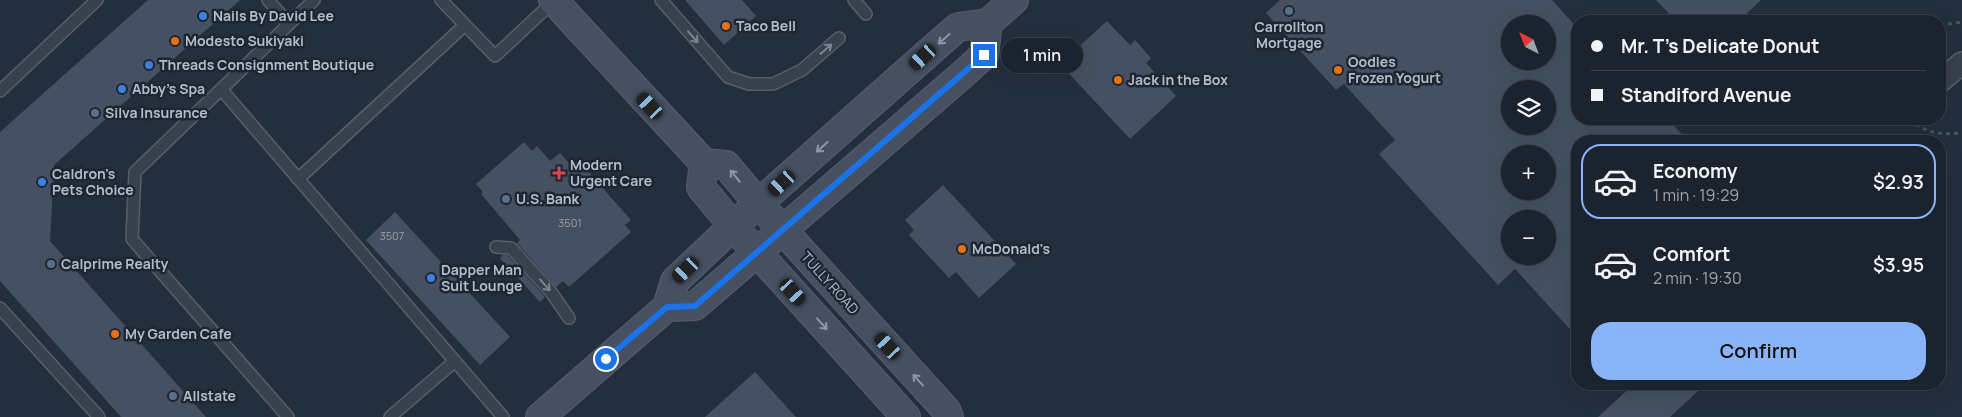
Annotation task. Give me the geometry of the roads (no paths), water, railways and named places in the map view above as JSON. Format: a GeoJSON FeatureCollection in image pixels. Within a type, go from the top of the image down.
{"type":"FeatureCollection","features":[{"type":"Feature","properties":{"kind":"main road"},"geometry":{"type":"LineString","coordinates":[[554,0],[704,164],[701,187],[906,417]]}},
{"type":"Feature","properties":{"kind":"main road"},"geometry":{"type":"LineString","coordinates":[[540,417],[667,307],[675,281],[958,26],[988,23],[1014,0]]}},
{"type":"Feature","properties":{"kind":"main road"},"geometry":{"type":"LineString","coordinates":[[667,307],[695,306],[984,55],[988,23]]}},
{"type":"Feature","properties":{"kind":"main road","name":"TULLY ROAD"},"geometry":{"type":"LineString","coordinates":[[704,164],[726,165],[783,231],[946,410],[949,417]]}},
{"type":"Feature","properties":{"kind":"street"},"geometry":{"type":"LineString","coordinates":[[1946,77],[1962,63]]}},
{"type":"Feature","properties":{"kind":"lane"},"geometry":{"type":"LineString","coordinates":[[0,91],[97,0]]}},
{"type":"Feature","properties":{"kind":"lane"},"geometry":{"type":"LineString","coordinates":[[268,0],[289,24]]}},
{"type":"Feature","properties":{"kind":"lane"},"geometry":{"type":"LineString","coordinates":[[288,417],[132,239],[135,172],[314,0]]}},
{"type":"Feature","properties":{"kind":"lane"},"geometry":{"type":"LineString","coordinates":[[441,0],[495,56],[554,0]]}},
{"type":"Feature","properties":{"kind":"lane"},"geometry":{"type":"LineString","coordinates":[[661,0],[728,77],[750,84],[773,84],[802,70],[839,38]]}},
{"type":"Feature","properties":{"kind":"lane"},"geometry":{"type":"LineString","coordinates":[[854,0],[866,14]]}},
{"type":"Feature","properties":{"kind":"lane"},"geometry":{"type":"LineString","coordinates":[[298,179],[466,25]]}},
{"type":"Feature","properties":{"kind":"lane"},"geometry":{"type":"LineString","coordinates":[[221,89],[503,417]]}},
{"type":"Feature","properties":{"kind":"lane"},"geometry":{"type":"LineString","coordinates":[[496,247],[511,248],[551,292],[569,318]]}},
{"type":"Feature","properties":{"kind":"lane"},"geometry":{"type":"LineString","coordinates":[[0,308],[99,417]]}},
{"type":"Feature","properties":{"kind":"lane"},"geometry":{"type":"LineString","coordinates":[[390,417],[455,361]]}},
{"type":"Feature","properties":{"kind":"place","name":"Carrollton Mortgage"},"geometry":{"type":"Point","coordinates":[1289,11]}},
{"type":"Feature","properties":{"kind":"place","name":"Nails By David Lee"},"geometry":{"type":"Point","coordinates":[203,16]}},
{"type":"Feature","properties":{"kind":"place","name":"Taco Bell"},"geometry":{"type":"Point","coordinates":[726,26]}},
{"type":"Feature","properties":{"kind":"place","name":"Modesto Sukiyaki"},"geometry":{"type":"Point","coordinates":[175,41]}},
{"type":"Feature","properties":{"kind":"place","name":"Threads Consignment Boutique"},"geometry":{"type":"Point","coordinates":[149,65]}},
{"type":"Feature","properties":{"kind":"place","name":"Oodles Frozen Yogurt"},"geometry":{"type":"Point","coordinates":[1338,70]}},
{"type":"Feature","properties":{"kind":"place","name":"Jack in the Box"},"geometry":{"type":"Point","coordinates":[1118,80]}},
{"type":"Feature","properties":{"kind":"place","name":"Abby's Spa"},"geometry":{"type":"Point","coordinates":[122,89]}},
{"type":"Feature","properties":{"kind":"place","name":"Silva Insurance"},"geometry":{"type":"Point","coordinates":[95,113]}},
{"type":"Feature","properties":{"kind":"place","name":"Modern Urgent Care"},"geometry":{"type":"Point","coordinates":[559,173]}},
{"type":"Feature","properties":{"kind":"place","name":"Caldron's Pets Choice"},"geometry":{"type":"Point","coordinates":[42,182]}},
{"type":"Feature","properties":{"kind":"place","name":"U.S. Bank"},"geometry":{"type":"Point","coordinates":[506,199]}},
{"type":"Feature","properties":{"kind":"place","name":"McDonald's"},"geometry":{"type":"Point","coordinates":[962,249]}},
{"type":"Feature","properties":{"kind":"place","name":"Calprime Realty"},"geometry":{"type":"Point","coordinates":[51,264]}},
{"type":"Feature","properties":{"kind":"place","name":"Dapper Man Suit Lounge"},"geometry":{"type":"Point","coordinates":[431,278]}},
{"type":"Feature","properties":{"kind":"place","name":"My Garden Cafe"},"geometry":{"type":"Point","coordinates":[115,334]}},
{"type":"Feature","properties":{"kind":"place","name":"Allstate"},"geometry":{"type":"Point","coordinates":[173,396]}}]}
